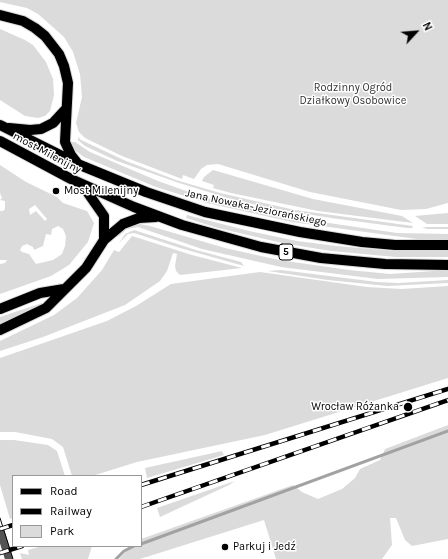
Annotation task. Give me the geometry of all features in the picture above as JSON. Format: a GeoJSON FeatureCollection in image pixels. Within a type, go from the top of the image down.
{"type":"FeatureCollection","features":[{"type":"Feature","properties":{"kind":"main road"},"geometry":{"type":"LineString","coordinates":[[0,15],[23,21],[35,28],[53,45],[59,54],[66,73],[68,90],[65,142],[71,155],[80,165]]}},
{"type":"Feature","properties":{"kind":"main road"},"geometry":{"type":"LineString","coordinates":[[2,126],[30,130],[42,129],[53,123],[66,109]]}},
{"type":"Feature","properties":{"kind":"main road","name":"Jana Nowaka-Jeziorańskiego"},"geometry":{"type":"LineString","coordinates":[[2,126],[80,165],[176,203],[287,230],[362,242],[395,245],[448,246]]}},
{"type":"Feature","properties":{"kind":"main road","name":"most Milenijny"},"geometry":{"type":"LineString","coordinates":[[0,141],[82,185]]}},
{"type":"Feature","properties":{"kind":"main road"},"geometry":{"type":"LineString","coordinates":[[82,185],[104,216],[104,240]]}},
{"type":"Feature","properties":{"kind":"main road","name":"5"},"geometry":{"type":"LineString","coordinates":[[82,185],[158,216],[261,247],[321,258],[386,264],[448,264]]}},
{"type":"Feature","properties":{"kind":"main road"},"geometry":{"type":"LineString","coordinates":[[0,330],[46,308],[86,268],[104,240],[128,221],[158,216]]}},
{"type":"Feature","properties":{"kind":"main road"},"geometry":{"type":"LineString","coordinates":[[0,309],[40,293],[64,289]]}},
{"type":"Feature","properties":{"kind":"street"},"geometry":{"type":"LineString","coordinates":[[0,530],[9,559]]}},
{"type":"Feature","properties":{"kind":"green space","name":"Rodzinny Ogród Działkowy Osobowice"},"geometry":{"type":"Polygon","coordinates":[[[0,0],[448,0],[448,203],[426,209],[401,210],[310,192],[218,164],[207,165],[201,169],[194,179],[183,175],[182,179],[122,156],[85,138],[79,132],[76,123],[82,97],[80,74],[73,52],[64,37],[38,14],[27,8],[0,2],[0,0]]]}},
{"type":"Feature","properties":{"kind":"green space"},"geometry":{"type":"Polygon","coordinates":[[[0,29],[33,45],[46,62],[53,79],[54,95],[50,111],[45,116],[38,118],[25,116],[0,100],[0,29]]]}},
{"type":"Feature","properties":{"kind":"green space"},"geometry":{"type":"Polygon","coordinates":[[[78,137],[81,140],[126,161],[176,180],[220,193],[295,210],[413,226],[412,228],[407,228],[331,218],[265,207],[228,198],[179,183],[117,161],[85,146],[78,140],[78,137]]]}},
{"type":"Feature","properties":{"kind":"green space"},"geometry":{"type":"Polygon","coordinates":[[[70,142],[75,142],[90,152],[158,181],[203,197],[295,218],[397,233],[448,234],[448,240],[424,240],[292,222],[207,203],[156,187],[84,157],[73,149],[70,142]]]}},
{"type":"Feature","properties":{"kind":"green space"},"geometry":{"type":"Polygon","coordinates":[[[0,165],[26,182],[57,197],[63,203],[87,211],[94,223],[88,242],[69,265],[51,276],[0,294],[0,264],[5,263],[7,260],[0,260],[0,211],[5,209],[5,201],[0,200],[2,198],[0,193],[0,165]],[[35,205],[29,209],[30,215],[36,211],[45,221],[47,219],[35,205]],[[58,226],[52,229],[51,235],[46,234],[43,246],[34,250],[33,247],[27,244],[22,246],[20,250],[29,254],[36,264],[53,260],[62,254],[65,246],[66,236],[63,229],[58,226]]]}},
{"type":"Feature","properties":{"kind":"green space"},"geometry":{"type":"Polygon","coordinates":[[[213,170],[313,199],[402,216],[413,223],[318,211],[231,193],[213,188],[214,185],[202,181],[204,177],[213,170]]]}},
{"type":"Feature","properties":{"kind":"green space"},"geometry":{"type":"Polygon","coordinates":[[[448,213],[448,224],[427,224],[415,216],[448,213]]]}},
{"type":"Feature","properties":{"kind":"green space"},"geometry":{"type":"Polygon","coordinates":[[[187,215],[249,231],[297,241],[395,251],[448,251],[448,257],[396,257],[331,251],[282,243],[218,228],[186,218],[187,215]]]}},
{"type":"Feature","properties":{"kind":"green space"},"geometry":{"type":"Polygon","coordinates":[[[134,223],[150,226],[225,248],[279,260],[390,274],[448,270],[448,277],[378,279],[281,267],[202,249],[138,227],[127,229],[119,236],[115,237],[121,229],[134,223]]]}},
{"type":"Feature","properties":{"kind":"green space"},"geometry":{"type":"Polygon","coordinates":[[[422,227],[448,227],[448,229],[427,229],[422,227]]]}},
{"type":"Feature","properties":{"kind":"green space"},"geometry":{"type":"Polygon","coordinates":[[[134,230],[196,250],[241,262],[244,266],[134,233],[128,234],[119,243],[125,234],[134,230]]]}},
{"type":"Feature","properties":{"kind":"green space"},"geometry":{"type":"Polygon","coordinates":[[[132,236],[192,255],[242,268],[180,275],[176,271],[175,266],[177,254],[173,253],[167,271],[160,281],[125,305],[43,337],[0,351],[0,341],[54,315],[77,298],[102,270],[114,250],[119,252],[132,236]]]}},
{"type":"Feature","properties":{"kind":"green space"},"geometry":{"type":"Polygon","coordinates":[[[281,270],[377,282],[398,283],[448,280],[448,283],[387,286],[328,280],[268,271],[281,270]]]}},
{"type":"Feature","properties":{"kind":"green space"},"geometry":{"type":"Polygon","coordinates":[[[260,272],[367,287],[402,289],[448,286],[448,378],[265,435],[137,462],[95,475],[72,475],[63,447],[52,439],[15,432],[0,432],[0,358],[107,321],[136,306],[171,284],[260,272]]]}},
{"type":"Feature","properties":{"kind":"green space"},"geometry":{"type":"Polygon","coordinates":[[[45,302],[41,305],[0,325],[0,317],[45,302]]]}},
{"type":"Feature","properties":{"kind":"green space"},"geometry":{"type":"Polygon","coordinates":[[[448,425],[448,539],[412,546],[405,540],[396,518],[390,518],[392,545],[382,559],[276,559],[264,520],[140,559],[119,559],[130,547],[142,547],[142,539],[293,485],[302,492],[318,499],[342,489],[355,478],[360,469],[380,460],[385,449],[448,425]]]}},
{"type":"Feature","properties":{"kind":"green space"},"geometry":{"type":"Polygon","coordinates":[[[0,440],[14,440],[48,445],[57,451],[65,475],[12,475],[12,518],[10,519],[0,485],[0,440]]]}},
{"type":"Feature","properties":{"kind":"green space"},"geometry":{"type":"Polygon","coordinates":[[[222,451],[224,455],[147,478],[145,468],[222,451]]]}},
{"type":"Feature","properties":{"kind":"green space"},"geometry":{"type":"Polygon","coordinates":[[[235,481],[229,485],[160,517],[157,508],[235,481]]]}},
{"type":"Feature","properties":{"kind":"green space"},"geometry":{"type":"Polygon","coordinates":[[[38,547],[92,547],[88,559],[22,559],[20,553],[29,555],[28,550],[38,547]]]}},
{"type":"Feature","properties":{"kind":"waterway"},"geometry":{"type":"LineString","coordinates":[[142,544],[448,431]]}},
{"type":"Feature","properties":{"kind":"waterway"},"geometry":{"type":"LineString","coordinates":[[116,559],[124,551],[132,547]]}},
{"type":"Feature","properties":{"kind":"tram line"},"geometry":{"type":"LineString","coordinates":[[0,518],[13,559]]}},
{"type":"Feature","properties":{"kind":"railway"},"geometry":{"type":"LineString","coordinates":[[142,485],[448,389]]}},
{"type":"Feature","properties":{"kind":"railway"},"geometry":{"type":"LineString","coordinates":[[142,507],[448,400]]}},
{"type":"Feature","properties":{"kind":"railway"},"geometry":{"type":"LineString","coordinates":[[0,529],[12,525]]}},
{"type":"Feature","properties":{"kind":"railway"},"geometry":{"type":"LineString","coordinates":[[0,553],[19,547]]}},
{"type":"Feature","properties":{"kind":"place","name":"Most Milenijny"},"geometry":{"type":"Point","coordinates":[56,191]}},
{"type":"Feature","properties":{"kind":"place","name":"Wrocław Różanka"},"geometry":{"type":"Point","coordinates":[408,407]}},
{"type":"Feature","properties":{"kind":"place","name":"Parkuj i Jedź"},"geometry":{"type":"Point","coordinates":[225,547]}}]}
